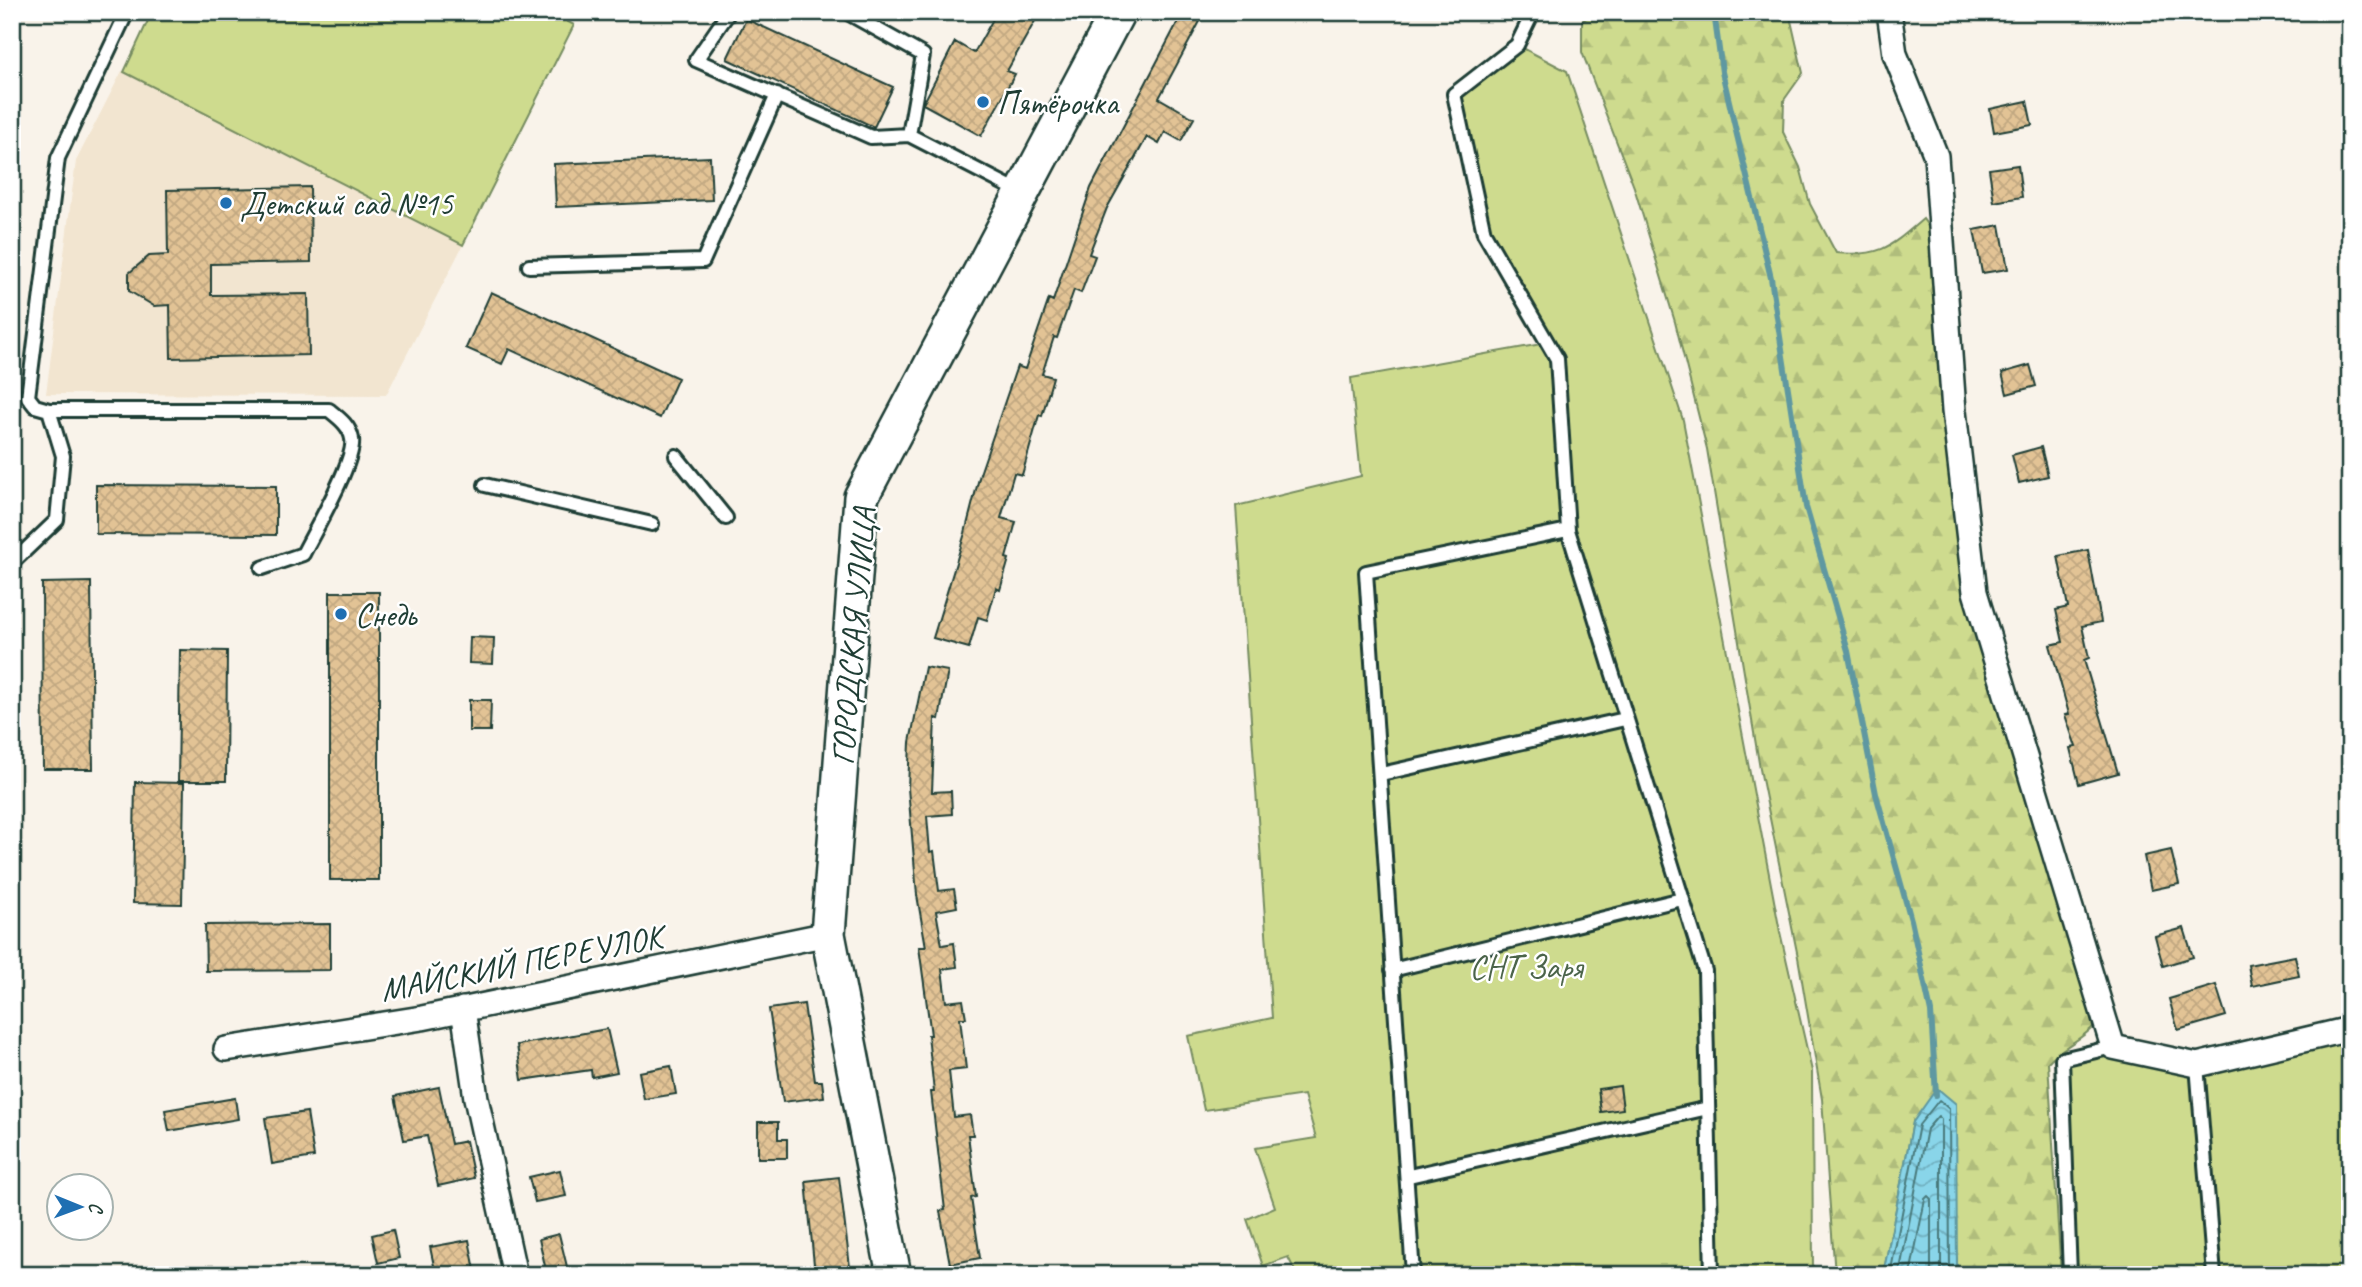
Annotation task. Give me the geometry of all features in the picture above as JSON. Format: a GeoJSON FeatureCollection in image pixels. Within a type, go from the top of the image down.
{"type":"FeatureCollection","features":[{"type":"Feature","properties":{"kind":"street","name":"ГОРОДСКАЯ УЛИЦА"},"geometry":{"type":"LineString","coordinates":[[894,1275],[828,933],[861,497],[1118,12]]}},
{"type":"Feature","properties":{"kind":"street"},"geometry":{"type":"LineString","coordinates":[[1889,12],[1895,54],[1936,156],[1954,411],[1975,592],[2113,1047],[2197,1065],[2350,1029]]}},
{"type":"Feature","properties":{"kind":"street","name":"МАЙСКИЙ ПЕРЕУЛОК"},"geometry":{"type":"LineString","coordinates":[[226,1049],[463,1009],[828,933]]}},
{"type":"Feature","properties":{"kind":"street"},"geometry":{"type":"LineString","coordinates":[[463,1009],[476,1098],[515,1275]]}},
{"type":"Feature","properties":{"kind":"lane"},"geometry":{"type":"LineString","coordinates":[[127,12],[58,158],[28,397],[35,406],[49,411],[329,410],[345,423],[353,441],[347,465],[303,554],[262,568]]}},
{"type":"Feature","properties":{"kind":"lane"},"geometry":{"type":"LineString","coordinates":[[729,12],[696,60],[871,137],[909,135],[1022,193]]}},
{"type":"Feature","properties":{"kind":"lane"},"geometry":{"type":"LineString","coordinates":[[846,12],[923,55],[909,135]]}},
{"type":"Feature","properties":{"kind":"lane"},"geometry":{"type":"LineString","coordinates":[[1533,12],[1517,45],[1454,94],[1484,233],[1557,359],[1568,530],[1705,971],[1712,1275]]}},
{"type":"Feature","properties":{"kind":"lane"},"geometry":{"type":"LineString","coordinates":[[529,266],[703,261],[776,95]]}},
{"type":"Feature","properties":{"kind":"lane"},"geometry":{"type":"LineString","coordinates":[[12,563],[58,520],[63,456],[49,411]]}},
{"type":"Feature","properties":{"kind":"lane"},"geometry":{"type":"LineString","coordinates":[[676,456],[726,518]]}},
{"type":"Feature","properties":{"kind":"lane"},"geometry":{"type":"LineString","coordinates":[[485,485],[652,524]]}},
{"type":"Feature","properties":{"kind":"lane"},"geometry":{"type":"LineString","coordinates":[[1413,1275],[1409,1175],[1392,970],[1366,572],[1568,530]]}},
{"type":"Feature","properties":{"kind":"lane"},"geometry":{"type":"LineString","coordinates":[[1381,774],[1625,719]]}},
{"type":"Feature","properties":{"kind":"lane"},"geometry":{"type":"LineString","coordinates":[[1392,970],[1682,899]]}},
{"type":"Feature","properties":{"kind":"lane"},"geometry":{"type":"LineString","coordinates":[[2070,1275],[2062,1059],[2113,1047]]}},
{"type":"Feature","properties":{"kind":"lane"},"geometry":{"type":"LineString","coordinates":[[2197,1065],[2214,1275]]}},
{"type":"Feature","properties":{"kind":"lane"},"geometry":{"type":"LineString","coordinates":[[1409,1175],[1708,1108]]}},
{"type":"Feature","properties":{"kind":"shaded area","name":"Детский сад №15"},"geometry":{"type":"Polygon","coordinates":[[[122,71],[463,245],[386,395],[46,394],[76,161],[122,71]]]}},
{"type":"Feature","properties":{"kind":"green space"},"geometry":{"type":"Polygon","coordinates":[[[152,12],[550,12],[574,25],[463,245],[124,72],[152,12]]]}},
{"type":"Feature","properties":{"kind":"green space"},"geometry":{"type":"Polygon","coordinates":[[[1595,12],[1789,12],[1803,73],[1784,100],[1783,132],[1800,167],[1810,204],[1836,253],[1864,253],[1884,248],[1923,219],[1933,233],[1965,595],[2094,1026],[2048,1062],[2061,1275],[1957,1275],[1957,1258],[1913,1122],[1883,1275],[1835,1275],[1822,1099],[1798,957],[1760,769],[1707,449],[1675,322],[1634,187],[1582,52],[1582,21],[1595,12]]]}},
{"type":"Feature","properties":{"kind":"green space","name":"СНТ Заря"},"geometry":{"type":"Polygon","coordinates":[[[1517,45],[1567,71],[1683,420],[1780,932],[1812,1071],[1813,1275],[1297,1275],[1288,1257],[1263,1266],[1247,1219],[1275,1207],[1255,1148],[1316,1138],[1304,1095],[1204,1110],[1188,1036],[1272,1018],[1236,506],[1361,476],[1351,378],[1547,343],[1484,233],[1454,94],[1517,45]]]}},
{"type":"Feature","properties":{"kind":"green space"},"geometry":{"type":"Polygon","coordinates":[[[2350,1029],[2350,1275],[2070,1275],[2062,1059],[2113,1047],[2197,1065],[2350,1029]]]}},
{"type":"Feature","properties":{"kind":"water"},"geometry":{"type":"Polygon","coordinates":[[[1937,1088],[1956,1104],[1957,1275],[1883,1275],[1913,1122],[1937,1088]]]}},
{"type":"Feature","properties":{"kind":"building"},"geometry":{"type":"Polygon","coordinates":[[[997,12],[1040,12],[1007,71],[1015,74],[981,136],[923,104],[955,42],[974,53],[997,12]]]}},
{"type":"Feature","properties":{"kind":"building"},"geometry":{"type":"Polygon","coordinates":[[[1183,12],[1205,12],[1159,98],[1194,118],[1181,141],[1165,132],[1159,144],[1147,137],[1107,208],[1089,254],[1095,256],[1081,293],[1074,290],[1042,374],[1053,377],[1022,475],[1014,473],[1001,518],[1016,522],[1000,590],[996,588],[987,620],[978,617],[969,648],[933,638],[980,474],[1017,366],[1025,369],[1049,299],[1053,301],[1091,188],[1183,12]]]}},
{"type":"Feature","properties":{"kind":"building"},"geometry":{"type":"Polygon","coordinates":[[[746,19],[893,87],[874,127],[727,59],[746,19]]]}},
{"type":"Feature","properties":{"kind":"building"},"geometry":{"type":"Polygon","coordinates":[[[2027,101],[2032,125],[1994,132],[1990,109],[2027,101]]]}},
{"type":"Feature","properties":{"kind":"building"},"geometry":{"type":"Polygon","coordinates":[[[710,157],[712,200],[556,207],[554,164],[710,157]]]}},
{"type":"Feature","properties":{"kind":"building"},"geometry":{"type":"Polygon","coordinates":[[[2018,165],[2022,197],[1994,202],[1989,169],[2018,165]]]}},
{"type":"Feature","properties":{"kind":"building"},"geometry":{"type":"Polygon","coordinates":[[[310,187],[311,262],[211,264],[211,295],[308,294],[309,355],[171,358],[170,305],[154,306],[129,291],[129,273],[149,256],[168,255],[167,190],[310,187]]]}},
{"type":"Feature","properties":{"kind":"building"},"geometry":{"type":"Polygon","coordinates":[[[2000,225],[2008,269],[1982,273],[1974,230],[2000,225]]]}},
{"type":"Feature","properties":{"kind":"building"},"geometry":{"type":"Polygon","coordinates":[[[491,292],[678,378],[660,418],[509,349],[502,364],[466,348],[491,292]]]}},
{"type":"Feature","properties":{"kind":"building"},"geometry":{"type":"Polygon","coordinates":[[[2030,365],[2036,386],[2007,394],[2002,373],[2030,365]]]}},
{"type":"Feature","properties":{"kind":"building"},"geometry":{"type":"Polygon","coordinates":[[[2041,447],[2048,476],[2019,483],[2012,455],[2041,447]]]}},
{"type":"Feature","properties":{"kind":"building"},"geometry":{"type":"Polygon","coordinates":[[[96,485],[276,486],[276,535],[96,534],[96,485]]]}},
{"type":"Feature","properties":{"kind":"building"},"geometry":{"type":"Polygon","coordinates":[[[2088,550],[2101,622],[2082,626],[2089,658],[2084,660],[2118,773],[2079,784],[2070,748],[2076,747],[2065,715],[2069,714],[2050,645],[2063,642],[2056,610],[2068,607],[2058,556],[2088,550]]]}},
{"type":"Feature","properties":{"kind":"building"},"geometry":{"type":"Polygon","coordinates":[[[91,582],[93,769],[43,769],[42,583],[91,582]]]}},
{"type":"Feature","properties":{"kind":"building"},"geometry":{"type":"Polygon","coordinates":[[[330,592],[379,592],[379,880],[330,880],[330,592]]]}},
{"type":"Feature","properties":{"kind":"building"},"geometry":{"type":"Polygon","coordinates":[[[470,637],[494,638],[493,664],[469,663],[470,637]]]}},
{"type":"Feature","properties":{"kind":"building"},"geometry":{"type":"Polygon","coordinates":[[[180,650],[227,651],[226,781],[178,781],[180,650]]]}},
{"type":"Feature","properties":{"kind":"building"},"geometry":{"type":"Polygon","coordinates":[[[925,667],[948,671],[939,719],[935,718],[932,792],[951,791],[952,814],[927,816],[930,852],[934,851],[939,891],[954,889],[957,907],[936,911],[942,945],[954,943],[957,967],[942,969],[946,1002],[963,1000],[966,1018],[960,1018],[966,1069],[949,1071],[954,1117],[970,1115],[973,1135],[968,1135],[976,1197],[971,1198],[980,1258],[950,1264],[940,1211],[945,1210],[931,1092],[934,1092],[928,1035],[931,1035],[919,947],[926,947],[917,895],[908,788],[910,742],[925,667]]]}},
{"type":"Feature","properties":{"kind":"building"},"geometry":{"type":"Polygon","coordinates":[[[469,700],[491,700],[490,731],[469,731],[469,700]]]}},
{"type":"Feature","properties":{"kind":"building"},"geometry":{"type":"Polygon","coordinates":[[[135,782],[184,783],[182,904],[133,903],[135,782]]]}},
{"type":"Feature","properties":{"kind":"building"},"geometry":{"type":"Polygon","coordinates":[[[2171,850],[2179,884],[2151,890],[2144,856],[2171,850]]]}},
{"type":"Feature","properties":{"kind":"building"},"geometry":{"type":"Polygon","coordinates":[[[330,924],[330,970],[206,971],[205,925],[330,924]]]}},
{"type":"Feature","properties":{"kind":"building"},"geometry":{"type":"Polygon","coordinates":[[[2184,928],[2193,957],[2163,966],[2155,936],[2184,928]]]}},
{"type":"Feature","properties":{"kind":"building"},"geometry":{"type":"Polygon","coordinates":[[[2295,956],[2299,976],[2252,986],[2248,965],[2295,956]]]}},
{"type":"Feature","properties":{"kind":"building"},"geometry":{"type":"Polygon","coordinates":[[[2216,985],[2226,1016],[2178,1030],[2169,999],[2216,985]]]}},
{"type":"Feature","properties":{"kind":"building"},"geometry":{"type":"Polygon","coordinates":[[[804,1004],[815,1081],[822,1081],[824,1097],[783,1102],[769,1009],[804,1004]]]}},
{"type":"Feature","properties":{"kind":"building"},"geometry":{"type":"Polygon","coordinates":[[[607,1029],[617,1072],[592,1077],[591,1070],[522,1080],[517,1045],[607,1029]]]}},
{"type":"Feature","properties":{"kind":"building"},"geometry":{"type":"Polygon","coordinates":[[[671,1066],[676,1094],[644,1099],[639,1072],[671,1066]]]}},
{"type":"Feature","properties":{"kind":"building"},"geometry":{"type":"Polygon","coordinates":[[[1620,1086],[1623,1109],[1601,1112],[1598,1089],[1620,1086]]]}},
{"type":"Feature","properties":{"kind":"building"},"geometry":{"type":"Polygon","coordinates":[[[439,1087],[451,1144],[466,1141],[474,1178],[438,1186],[427,1136],[404,1140],[395,1096],[439,1087]]]}},
{"type":"Feature","properties":{"kind":"building"},"geometry":{"type":"Polygon","coordinates":[[[235,1098],[238,1119],[169,1131],[165,1110],[235,1098]]]}},
{"type":"Feature","properties":{"kind":"building"},"geometry":{"type":"Polygon","coordinates":[[[307,1112],[314,1157],[272,1164],[265,1118],[307,1112]]]}},
{"type":"Feature","properties":{"kind":"building"},"geometry":{"type":"Polygon","coordinates":[[[758,1122],[778,1122],[778,1139],[787,1139],[787,1158],[758,1158],[758,1122]]]}},
{"type":"Feature","properties":{"kind":"building"},"geometry":{"type":"Polygon","coordinates":[[[560,1170],[566,1196],[535,1202],[529,1177],[560,1170]]]}},
{"type":"Feature","properties":{"kind":"building"},"geometry":{"type":"Polygon","coordinates":[[[839,1177],[851,1275],[815,1275],[806,1181],[839,1177]]]}},
{"type":"Feature","properties":{"kind":"building"},"geometry":{"type":"Polygon","coordinates":[[[393,1230],[399,1258],[378,1263],[372,1235],[393,1230]]]}},
{"type":"Feature","properties":{"kind":"building"},"geometry":{"type":"Polygon","coordinates":[[[559,1234],[569,1275],[547,1275],[539,1239],[559,1234]]]}},
{"type":"Feature","properties":{"kind":"building"},"geometry":{"type":"Polygon","coordinates":[[[469,1240],[476,1275],[436,1275],[430,1247],[469,1240]]]}},
{"type":"Feature","properties":{"kind":"waterway"},"geometry":{"type":"LineString","coordinates":[[1714,12],[1722,72],[1771,278],[1806,507],[1848,651],[1876,794],[1911,920],[1931,1012],[1936,1095]]}},
{"type":"Feature","properties":{"kind":"place","name":"Пятёрочка"},"geometry":{"type":"Point","coordinates":[983,102]}},
{"type":"Feature","properties":{"kind":"place","name":"Детский сад №15"},"geometry":{"type":"Point","coordinates":[226,203]}},
{"type":"Feature","properties":{"kind":"place","name":"Снедь"},"geometry":{"type":"Point","coordinates":[341,614]}}]}
